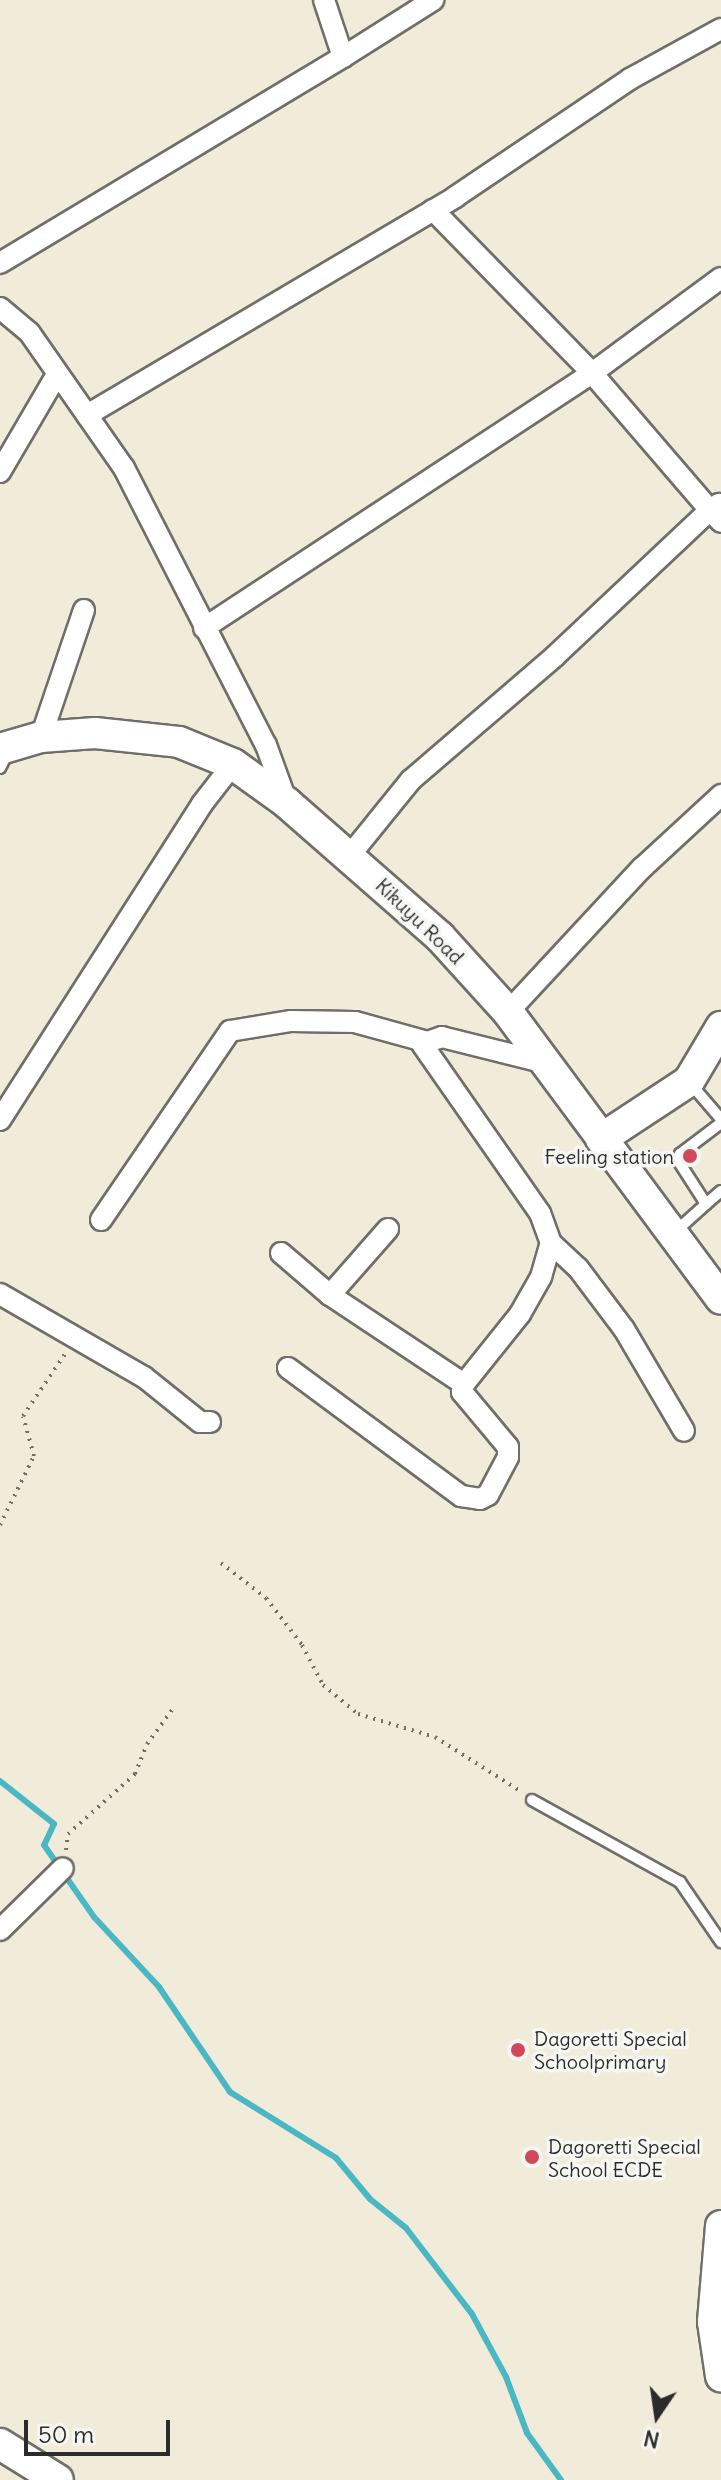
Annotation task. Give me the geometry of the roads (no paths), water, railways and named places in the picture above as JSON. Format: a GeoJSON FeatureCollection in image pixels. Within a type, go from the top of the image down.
{"type":"FeatureCollection","features":[{"type":"Feature","properties":{"kind":"main road","name":"Kikuyu Road"},"geometry":{"type":"LineString","coordinates":[[3,755],[41,737],[95,733],[179,742],[233,764],[287,803],[351,854],[440,937],[508,1012],[721,1299]]}},
{"type":"Feature","properties":{"kind":"main road"},"geometry":{"type":"LineString","coordinates":[[601,1139],[689,1081],[718,1043]]}},
{"type":"Feature","properties":{"kind":"main road"},"geometry":{"type":"LineString","coordinates":[[721,2226],[713,2322],[721,2376]]}},
{"type":"Feature","properties":{"kind":"main road"},"geometry":{"type":"LineString","coordinates":[[0,2444],[58,2480]]}},
{"type":"Feature","properties":{"kind":"street"},"geometry":{"type":"LineString","coordinates":[[324,0],[343,57]]}},
{"type":"Feature","properties":{"kind":"street"},"geometry":{"type":"LineString","coordinates":[[0,263],[433,0]]}},
{"type":"Feature","properties":{"kind":"street"},"geometry":{"type":"LineString","coordinates":[[87,415],[433,210],[630,79],[721,29]]}},
{"type":"Feature","properties":{"kind":"street"},"geometry":{"type":"LineString","coordinates":[[351,854],[411,780],[717,511],[592,373],[433,210]]}},
{"type":"Feature","properties":{"kind":"street"},"geometry":{"type":"LineString","coordinates":[[204,628],[592,373],[721,278]]}},
{"type":"Feature","properties":{"kind":"street"},"geometry":{"type":"LineString","coordinates":[[0,308],[29,332],[56,376],[124,468],[266,745],[287,803]]}},
{"type":"Feature","properties":{"kind":"street"},"geometry":{"type":"LineString","coordinates":[[0,472],[56,376]]}},
{"type":"Feature","properties":{"kind":"street"},"geometry":{"type":"LineString","coordinates":[[41,737],[84,610]]}},
{"type":"Feature","properties":{"kind":"street"},"geometry":{"type":"LineString","coordinates":[[0,1120],[202,804],[233,764]]}},
{"type":"Feature","properties":{"kind":"street"},"geometry":{"type":"LineString","coordinates":[[508,1012],[642,868],[721,795]]}},
{"type":"Feature","properties":{"kind":"street"},"geometry":{"type":"LineString","coordinates":[[101,1220],[230,1031],[291,1021],[355,1022],[424,1041],[442,1037],[546,1063]]}},
{"type":"Feature","properties":{"kind":"street"},"geometry":{"type":"LineString","coordinates":[[424,1041],[429,1058],[540,1213],[551,1243],[578,1268],[624,1329],[684,1431]]}},
{"type":"Feature","properties":{"kind":"street"},"geometry":{"type":"LineString","coordinates":[[330,1295],[388,1229]]}},
{"type":"Feature","properties":{"kind":"street"},"geometry":{"type":"LineString","coordinates":[[288,1368],[461,1496],[480,1499],[488,1495],[508,1457],[508,1447],[462,1392],[464,1384],[520,1314],[541,1277],[551,1243]]}},
{"type":"Feature","properties":{"kind":"street"},"geometry":{"type":"LineString","coordinates":[[281,1253],[330,1295],[464,1384]]}},
{"type":"Feature","properties":{"kind":"street"},"geometry":{"type":"LineString","coordinates":[[0,1294],[144,1377],[200,1422],[210,1422]]}},
{"type":"Feature","properties":{"kind":"street"},"geometry":{"type":"LineString","coordinates":[[0,1930],[63,1868]]}},
{"type":"Feature","properties":{"kind":"lane"},"geometry":{"type":"LineString","coordinates":[[689,1081],[721,1121],[680,1154],[679,1162],[706,1204]]}},
{"type":"Feature","properties":{"kind":"lane"},"geometry":{"type":"LineString","coordinates":[[674,1233],[721,1191]]}},
{"type":"Feature","properties":{"kind":"lane"},"geometry":{"type":"LineString","coordinates":[[532,1800],[680,1882],[721,1942]]}},
{"type":"Feature","properties":{"kind":"waterway"},"geometry":{"type":"LineString","coordinates":[[0,1781],[54,1824],[44,1845],[58,1865]]}},
{"type":"Feature","properties":{"kind":"waterway"},"geometry":{"type":"LineString","coordinates":[[64,1874],[94,1917],[159,1987],[230,2092],[336,2158],[370,2199],[406,2228],[472,2314],[506,2377],[527,2433],[561,2480]]}},
{"type":"Feature","properties":{"kind":"place","name":"Feeling station"},"geometry":{"type":"Point","coordinates":[690,1156]}},
{"type":"Feature","properties":{"kind":"place","name":"Dagoretti Special Schoolprimary"},"geometry":{"type":"Point","coordinates":[518,2050]}},
{"type":"Feature","properties":{"kind":"place","name":"Dagoretti Special School ECDE"},"geometry":{"type":"Point","coordinates":[532,2157]}}]}
